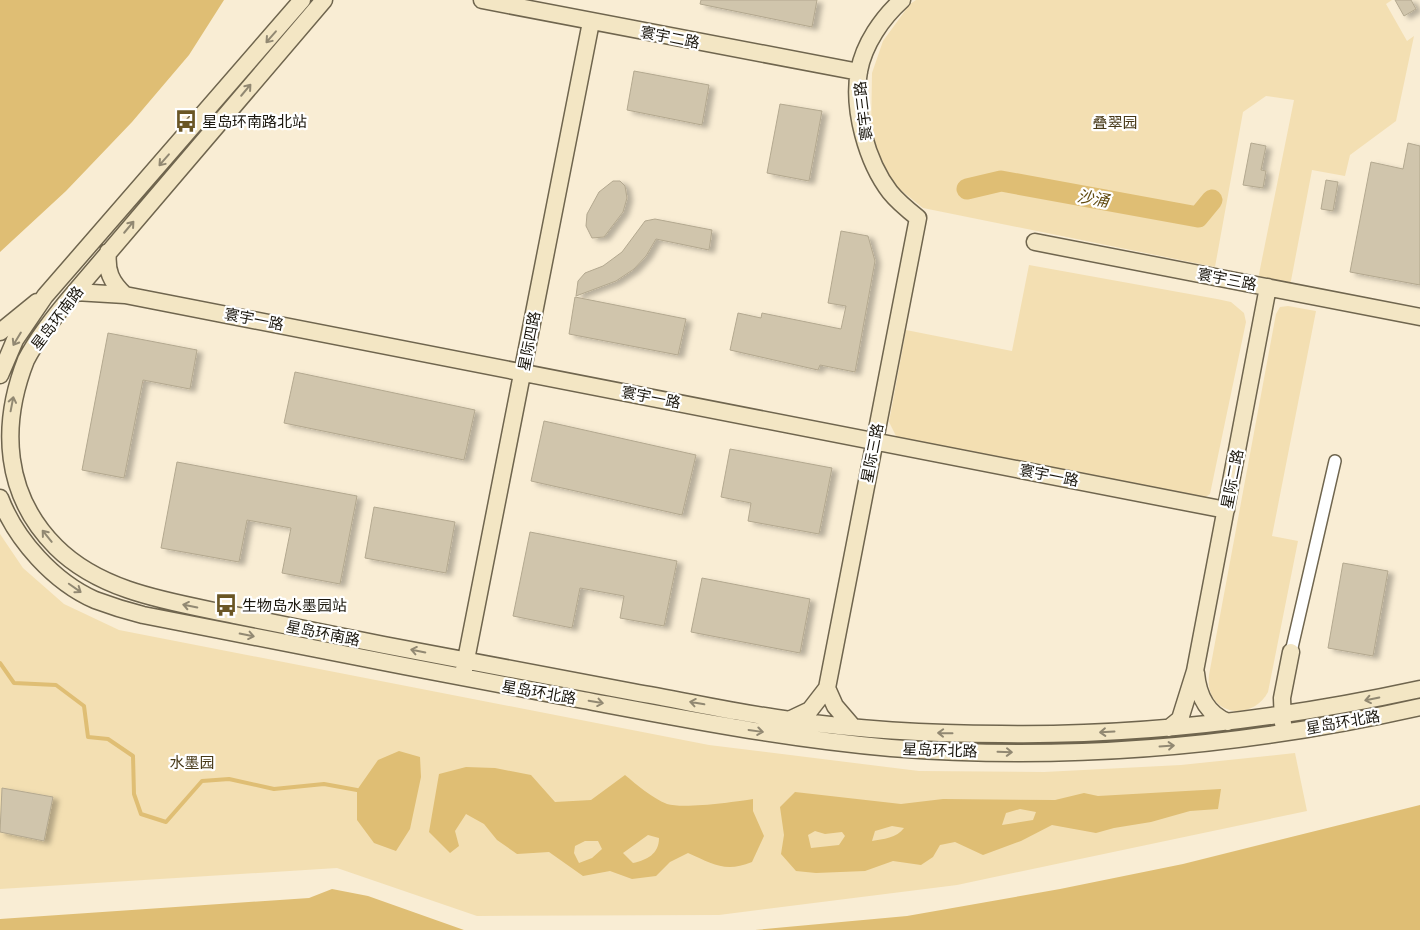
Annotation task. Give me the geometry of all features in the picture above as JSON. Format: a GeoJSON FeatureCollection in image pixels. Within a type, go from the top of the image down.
{"type":"FeatureCollection","features":[{"type":"Feature","properties":{"kind":"street","name":"星岛环南路"},"geometry":{"type":"LineString","coordinates":[[0,375],[15,340],[45,296],[302,0]]}},
{"type":"Feature","properties":{"kind":"street","name":"星岛环南路"},"geometry":{"type":"LineString","coordinates":[[324,0],[108,252],[37,342],[18,381],[8,427],[6,475],[55,546],[73,561],[115,585],[171,602],[466,661]]}},
{"type":"Feature","properties":{"kind":"street","name":"寰宇二路"},"geometry":{"type":"LineString","coordinates":[[482,0],[859,72]]}},
{"type":"Feature","properties":{"kind":"street","name":"寰宇三路"},"geometry":{"type":"LineString","coordinates":[[902,0],[878,27],[866,50],[859,72],[858,92],[860,115],[869,154],[878,174],[891,193],[918,218]]}},
{"type":"Feature","properties":{"kind":"street","name":"星际四路"},"geometry":{"type":"LineString","coordinates":[[462,677],[591,22]]}},
{"type":"Feature","properties":{"kind":"street","name":"星际三路"},"geometry":{"type":"LineString","coordinates":[[788,720],[810,710],[828,688],[918,218]]}},
{"type":"Feature","properties":{"kind":"street","name":"寰宇三路"},"geometry":{"type":"LineString","coordinates":[[1035,242],[1420,317]]}},
{"type":"Feature","properties":{"kind":"street"},"geometry":{"type":"LineString","coordinates":[[108,252],[107,263],[110,277],[125,295]]}},
{"type":"Feature","properties":{"kind":"street","name":"星际二路"},"geometry":{"type":"LineString","coordinates":[[1169,728],[1180,719],[1196,671],[1268,287]]}},
{"type":"Feature","properties":{"kind":"street","name":"寰宇一路"},"geometry":{"type":"LineString","coordinates":[[75,292],[125,295],[523,371],[1226,510]]}},
{"type":"Feature","properties":{"kind":"street"},"geometry":{"type":"LineString","coordinates":[[0,332],[18,315],[45,296]]}},
{"type":"Feature","properties":{"kind":"street"},"geometry":{"type":"LineString","coordinates":[[1284,732],[1282,698],[1335,461]]}},
{"type":"Feature","properties":{"kind":"street","name":"星岛环南路"},"geometry":{"type":"LineString","coordinates":[[0,498],[14,525],[39,558],[76,589],[94,599],[143,615],[462,677]]}},
{"type":"Feature","properties":{"kind":"street","name":"星岛环北路"},"geometry":{"type":"LineString","coordinates":[[466,661],[788,720],[912,732],[1077,734],[1169,728],[1335,708],[1420,689]]}},
{"type":"Feature","properties":{"kind":"street","name":"星际二路"},"geometry":{"type":"LineString","coordinates":[[1196,671],[1198,690],[1204,702],[1219,718],[1228,722]]}},
{"type":"Feature","properties":{"kind":"street","name":"星岛环北路"},"geometry":{"type":"LineString","coordinates":[[462,677],[736,728],[893,748],[1019,753],[1126,750],[1211,743],[1284,732],[1420,707]]}},
{"type":"Feature","properties":{"kind":"street"},"geometry":{"type":"LineString","coordinates":[[828,688],[835,706],[853,727]]}},
{"type":"Feature","properties":{"kind":"green space","name":"叠翠园"},"geometry":{"type":"Polygon","coordinates":[[[916,0],[1392,0],[1386,4],[1407,41],[1414,36],[1396,121],[1350,155],[1345,176],[1312,170],[1290,286],[1258,279],[1294,100],[1266,96],[1243,112],[1215,267],[923,208],[887,179],[871,134],[872,73],[883,41],[910,4],[916,0]]]}},
{"type":"Feature","properties":{"kind":"green space"},"geometry":{"type":"Polygon","coordinates":[[[1029,265],[1231,302],[1244,313],[1246,322],[1210,494],[1204,498],[898,440],[889,422],[906,330],[1012,351],[1029,265]]]}},
{"type":"Feature","properties":{"kind":"green space"},"geometry":{"type":"Polygon","coordinates":[[[1288,306],[1316,311],[1272,536],[1298,541],[1268,692],[1261,702],[1251,708],[1241,711],[1231,710],[1221,706],[1214,699],[1209,688],[1209,675],[1276,314],[1280,307],[1288,306]]]}},
{"type":"Feature","properties":{"kind":"green space","name":"水墨园"},"geometry":{"type":"Polygon","coordinates":[[[0,534],[23,568],[64,604],[119,630],[709,745],[919,771],[1044,772],[1181,765],[1295,753],[1307,811],[957,885],[719,915],[477,916],[337,868],[0,889],[0,534]]]}},
{"type":"Feature","properties":{"kind":"shaded area"},"geometry":{"type":"Polygon","coordinates":[[[0,0],[224,0],[189,55],[132,122],[66,191],[0,252],[0,0]]]}},
{"type":"Feature","properties":{"kind":"shaded area"},"geometry":{"type":"Polygon","coordinates":[[[399,751],[420,757],[421,777],[410,829],[396,851],[374,843],[357,820],[357,790],[378,760],[399,751]]]}},
{"type":"Feature","properties":{"kind":"shaded area"},"geometry":{"type":"Polygon","coordinates":[[[466,767],[495,768],[531,775],[555,802],[591,800],[625,775],[650,795],[667,804],[685,806],[753,799],[753,811],[764,836],[752,862],[734,867],[719,866],[688,853],[670,862],[656,876],[632,879],[610,871],[583,876],[549,852],[517,854],[497,840],[484,824],[466,814],[455,831],[459,846],[450,853],[429,832],[439,774],[466,767]],[[648,835],[623,853],[633,863],[647,858],[657,848],[659,838],[648,835]],[[585,841],[575,846],[574,853],[579,863],[592,858],[602,849],[598,841],[585,841]]]}},
{"type":"Feature","properties":{"kind":"shaded area"},"geometry":{"type":"Polygon","coordinates":[[[1221,789],[1218,809],[1190,811],[1151,822],[1096,833],[1052,825],[1021,841],[983,855],[955,842],[940,845],[933,857],[921,865],[893,861],[865,871],[816,873],[796,871],[781,854],[784,835],[780,807],[795,792],[901,804],[943,799],[1055,800],[1084,793],[1098,796],[1221,789]],[[1020,809],[1006,813],[1002,825],[1033,820],[1036,812],[1020,809]],[[892,826],[875,831],[872,841],[894,836],[904,828],[892,826]],[[815,831],[808,835],[811,848],[839,845],[845,836],[842,832],[825,834],[815,831]]]}},
{"type":"Feature","properties":{"kind":"shaded area"},"geometry":{"type":"Polygon","coordinates":[[[1420,805],[1420,930],[755,930],[907,916],[1060,889],[1183,864],[1420,805]]]}},
{"type":"Feature","properties":{"kind":"shaded area"},"geometry":{"type":"Polygon","coordinates":[[[332,889],[368,896],[464,930],[0,930],[0,919],[309,898],[332,889]]]}},
{"type":"Feature","properties":{"kind":"building"},"geometry":{"type":"Polygon","coordinates":[[[701,0],[817,0],[812,27],[700,4],[701,0]]]}},
{"type":"Feature","properties":{"kind":"building"},"geometry":{"type":"Polygon","coordinates":[[[1395,0],[1411,0],[1416,9],[1404,16],[1395,0]]]}},
{"type":"Feature","properties":{"kind":"building"},"geometry":{"type":"Polygon","coordinates":[[[634,71],[709,85],[702,125],[627,110],[634,71]]]}},
{"type":"Feature","properties":{"kind":"building"},"geometry":{"type":"Polygon","coordinates":[[[780,104],[822,111],[809,181],[767,173],[780,104]]]}},
{"type":"Feature","properties":{"kind":"building"},"geometry":{"type":"Polygon","coordinates":[[[1251,143],[1266,146],[1261,170],[1266,171],[1263,188],[1243,185],[1251,143]]]}},
{"type":"Feature","properties":{"kind":"building"},"geometry":{"type":"Polygon","coordinates":[[[1408,143],[1420,146],[1420,285],[1350,272],[1371,162],[1403,169],[1408,143]]]}},
{"type":"Feature","properties":{"kind":"building"},"geometry":{"type":"Polygon","coordinates":[[[1326,180],[1338,182],[1333,211],[1321,209],[1326,180]]]}},
{"type":"Feature","properties":{"kind":"building"},"geometry":{"type":"Polygon","coordinates":[[[613,181],[620,181],[625,186],[627,198],[623,212],[604,237],[592,238],[586,226],[587,214],[599,192],[613,181]]]}},
{"type":"Feature","properties":{"kind":"building"},"geometry":{"type":"Polygon","coordinates":[[[655,219],[712,230],[709,250],[656,239],[646,256],[634,269],[616,281],[576,296],[578,281],[585,273],[603,266],[622,252],[645,221],[655,219]]]}},
{"type":"Feature","properties":{"kind":"building"},"geometry":{"type":"Polygon","coordinates":[[[841,231],[868,236],[875,261],[855,372],[820,365],[818,370],[730,350],[738,313],[761,318],[762,313],[841,329],[846,306],[828,303],[841,231]]]}},
{"type":"Feature","properties":{"kind":"building"},"geometry":{"type":"Polygon","coordinates":[[[575,297],[686,319],[678,355],[569,334],[575,297]]]}},
{"type":"Feature","properties":{"kind":"building"},"geometry":{"type":"Polygon","coordinates":[[[108,333],[197,350],[190,389],[143,380],[124,478],[82,470],[108,333]]]}},
{"type":"Feature","properties":{"kind":"building"},"geometry":{"type":"Polygon","coordinates":[[[295,372],[475,410],[464,460],[284,423],[295,372]]]}},
{"type":"Feature","properties":{"kind":"building"},"geometry":{"type":"Polygon","coordinates":[[[544,421],[696,455],[682,515],[531,481],[544,421]]]}},
{"type":"Feature","properties":{"kind":"building"},"geometry":{"type":"Polygon","coordinates":[[[730,449],[832,468],[819,534],[748,521],[751,503],[721,497],[730,449]]]}},
{"type":"Feature","properties":{"kind":"building"},"geometry":{"type":"Polygon","coordinates":[[[177,462],[357,496],[340,584],[282,573],[291,528],[247,520],[239,562],[161,548],[177,462]]]}},
{"type":"Feature","properties":{"kind":"building"},"geometry":{"type":"Polygon","coordinates":[[[374,507],[455,522],[446,573],[365,558],[374,507]]]}},
{"type":"Feature","properties":{"kind":"building"},"geometry":{"type":"Polygon","coordinates":[[[530,532],[677,561],[664,626],[620,618],[624,596],[580,588],[572,628],[513,616],[530,532]]]}},
{"type":"Feature","properties":{"kind":"building"},"geometry":{"type":"Polygon","coordinates":[[[1343,563],[1388,571],[1373,656],[1328,648],[1343,563]]]}},
{"type":"Feature","properties":{"kind":"building"},"geometry":{"type":"Polygon","coordinates":[[[702,578],[810,599],[800,653],[691,632],[702,578]]]}},
{"type":"Feature","properties":{"kind":"building"},"geometry":{"type":"Polygon","coordinates":[[[2,788],[53,797],[44,841],[0,832],[2,788]]]}},
{"type":"Feature","properties":{"kind":"waterway","name":"沙涌"},"geometry":{"type":"LineString","coordinates":[[967,189],[1001,181],[1198,217],[1212,200]]}},
{"type":"Feature","properties":{"kind":"waterway"},"geometry":{"type":"LineString","coordinates":[[0,663],[14,683],[56,685],[84,706],[88,737],[108,739],[133,756],[134,794],[141,814],[166,822],[202,781],[229,779],[274,789],[324,784],[357,790]]}},
{"type":"Feature","properties":{"kind":"place","name":"星岛环南路北站"},"geometry":{"type":"Point","coordinates":[186,121]}},
{"type":"Feature","properties":{"kind":"place","name":"生物岛水墨园站"},"geometry":{"type":"Point","coordinates":[226,605]}}]}
